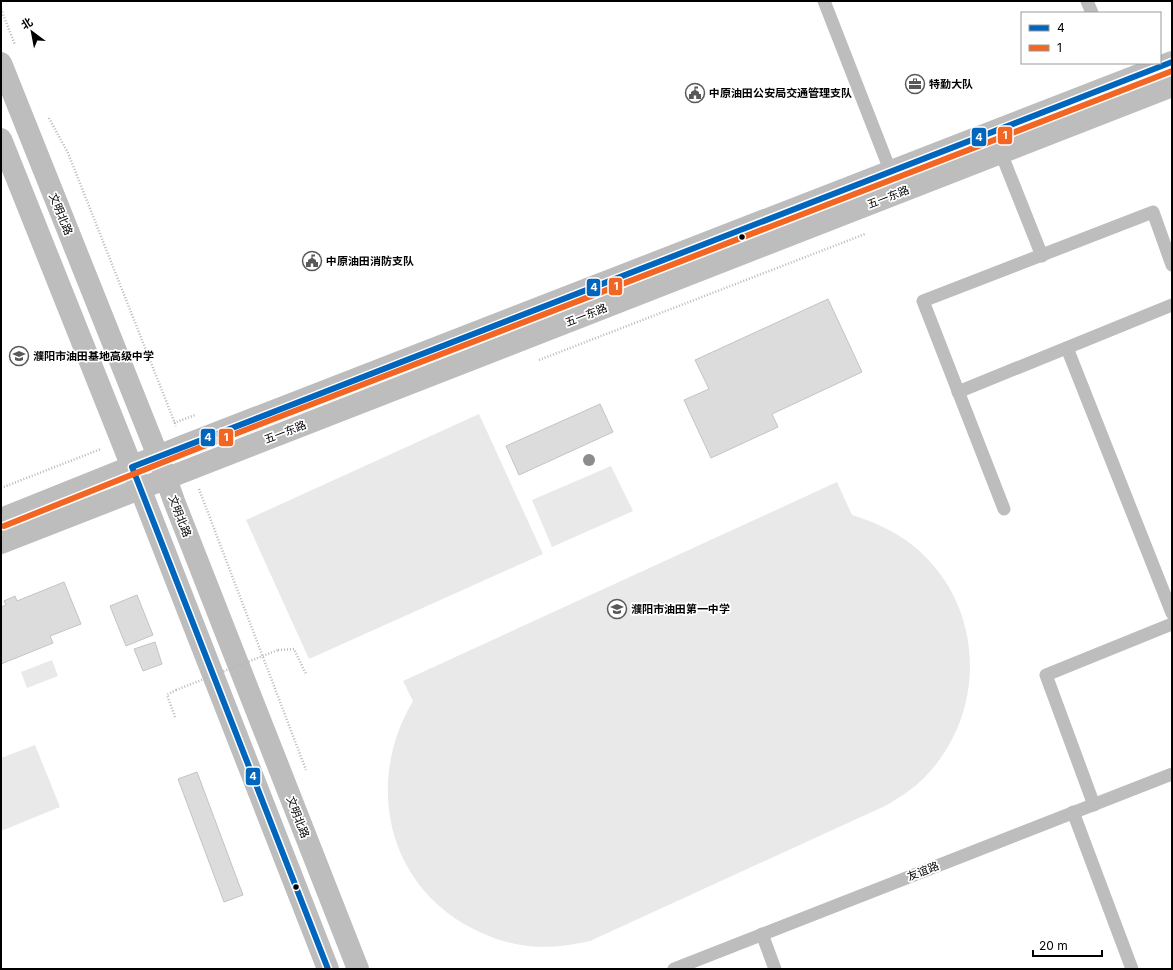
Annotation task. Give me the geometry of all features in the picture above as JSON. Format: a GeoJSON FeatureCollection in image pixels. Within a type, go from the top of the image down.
{"type":"FeatureCollection","features":[{"type":"Feature","properties":{"kind":"street"},"geometry":{"type":"LineString","coordinates":[[1,519],[158,456],[1172,62]]}},
{"type":"Feature","properties":{"kind":"street","name":"文明北路"},"geometry":{"type":"LineString","coordinates":[[1,63],[158,456],[358,969]]}},
{"type":"Feature","properties":{"kind":"street","name":"五一东路"},"geometry":{"type":"LineString","coordinates":[[1,544],[1172,86]]}},
{"type":"Feature","properties":{"kind":"street"},"geometry":{"type":"LineString","coordinates":[[1,139],[132,467],[328,969]]}},
{"type":"Feature","properties":{"kind":"lane"},"geometry":{"type":"LineString","coordinates":[[824,1],[899,193]]}},
{"type":"Feature","properties":{"kind":"lane"},"geometry":{"type":"LineString","coordinates":[[1087,1],[1092,12]]}},
{"type":"Feature","properties":{"kind":"lane"},"geometry":{"type":"LineString","coordinates":[[1001,153],[1042,256]]}},
{"type":"Feature","properties":{"kind":"lane"},"geometry":{"type":"LineString","coordinates":[[1004,509],[923,301],[1153,212],[1172,265]]}},
{"type":"Feature","properties":{"kind":"lane"},"geometry":{"type":"LineString","coordinates":[[958,392],[1172,305]]}},
{"type":"Feature","properties":{"kind":"lane"},"geometry":{"type":"LineString","coordinates":[[1067,348],[1172,613]]}},
{"type":"Feature","properties":{"kind":"lane"},"geometry":{"type":"LineString","coordinates":[[1094,805],[1046,675],[1172,624]]}},
{"type":"Feature","properties":{"kind":"lane","name":"友谊路"},"geometry":{"type":"LineString","coordinates":[[674,969],[1172,774]]}},
{"type":"Feature","properties":{"kind":"lane"},"geometry":{"type":"LineString","coordinates":[[1074,812],[1132,969]]}},
{"type":"Feature","properties":{"kind":"lane"},"geometry":{"type":"LineString","coordinates":[[762,934],[776,969]]}},
{"type":"Feature","properties":{"kind":"path"},"geometry":{"type":"LineString","coordinates":[[175,717],[167,695],[176,690],[278,650],[294,649],[306,674]]}},
{"type":"Feature","properties":{"kind":"shaded area"},"geometry":{"type":"Polygon","coordinates":[[[479,414],[543,554],[309,659],[246,520],[479,414]]]}},
{"type":"Feature","properties":{"kind":"shaded area"},"geometry":{"type":"Polygon","coordinates":[[[611,466],[633,511],[552,547],[532,500],[611,466]]]}},
{"type":"Feature","properties":{"kind":"shaded area"},"geometry":{"type":"Polygon","coordinates":[[[837,482],[852,515],[892,531],[904,539],[931,562],[950,590],[963,621],[970,653],[969,687],[961,719],[946,750],[924,778],[906,793],[885,806],[590,941],[564,946],[547,947],[514,944],[471,928],[437,904],[416,880],[401,853],[391,824],[388,793],[390,762],[399,731],[413,701],[403,681],[837,482]]]}},
{"type":"Feature","properties":{"kind":"shaded area"},"geometry":{"type":"Polygon","coordinates":[[[52,660],[58,676],[27,688],[21,672],[52,660]]]}},
{"type":"Feature","properties":{"kind":"shaded area"},"geometry":{"type":"Polygon","coordinates":[[[35,745],[60,807],[1,831],[1,758],[35,745]]]}},
{"type":"Feature","properties":{"kind":"building"},"geometry":{"type":"Polygon","coordinates":[[[828,299],[862,372],[772,414],[778,427],[711,458],[684,400],[709,389],[695,360],[828,299]]]}},
{"type":"Feature","properties":{"kind":"building"},"geometry":{"type":"Polygon","coordinates":[[[600,404],[613,432],[519,475],[506,446],[600,404]]]}},
{"type":"Feature","properties":{"kind":"building"},"geometry":{"type":"Polygon","coordinates":[[[64,582],[81,624],[50,636],[53,643],[1,664],[1,607],[6,605],[4,601],[15,596],[17,601],[64,582]]]}},
{"type":"Feature","properties":{"kind":"building"},"geometry":{"type":"Polygon","coordinates":[[[137,595],[153,635],[126,646],[110,606],[137,595]]]}},
{"type":"Feature","properties":{"kind":"building"},"geometry":{"type":"Polygon","coordinates":[[[155,642],[162,664],[143,671],[134,649],[155,642]]]}},
{"type":"Feature","properties":{"kind":"building"},"geometry":{"type":"Polygon","coordinates":[[[197,772],[243,895],[224,902],[178,779],[197,772]]]}},
{"type":"Feature","properties":{"kind":"transit line","name":"4"},"geometry":{"type":"LineString","coordinates":[[328,969],[132,467],[1172,62]]}},
{"type":"Feature","properties":{"kind":"transit line","name":"1"},"geometry":{"type":"LineString","coordinates":[[4,526],[186,453],[1172,71]]}},
{"type":"Feature","properties":{"kind":"place","name":"特勤大队"},"geometry":{"type":"Point","coordinates":[915,84]}},
{"type":"Feature","properties":{"kind":"place","name":"中原油田公安局交通管理支队"},"geometry":{"type":"Point","coordinates":[695,93]}},
{"type":"Feature","properties":{"kind":"place","name":"中原油田消防支队"},"geometry":{"type":"Point","coordinates":[312,261]}},
{"type":"Feature","properties":{"kind":"place","name":"濮阳市油田基地高级中学"},"geometry":{"type":"Point","coordinates":[19,356]}},
{"type":"Feature","properties":{"kind":"place","name":"濮阳市油田第一中学"},"geometry":{"type":"Point","coordinates":[617,609]}}]}
